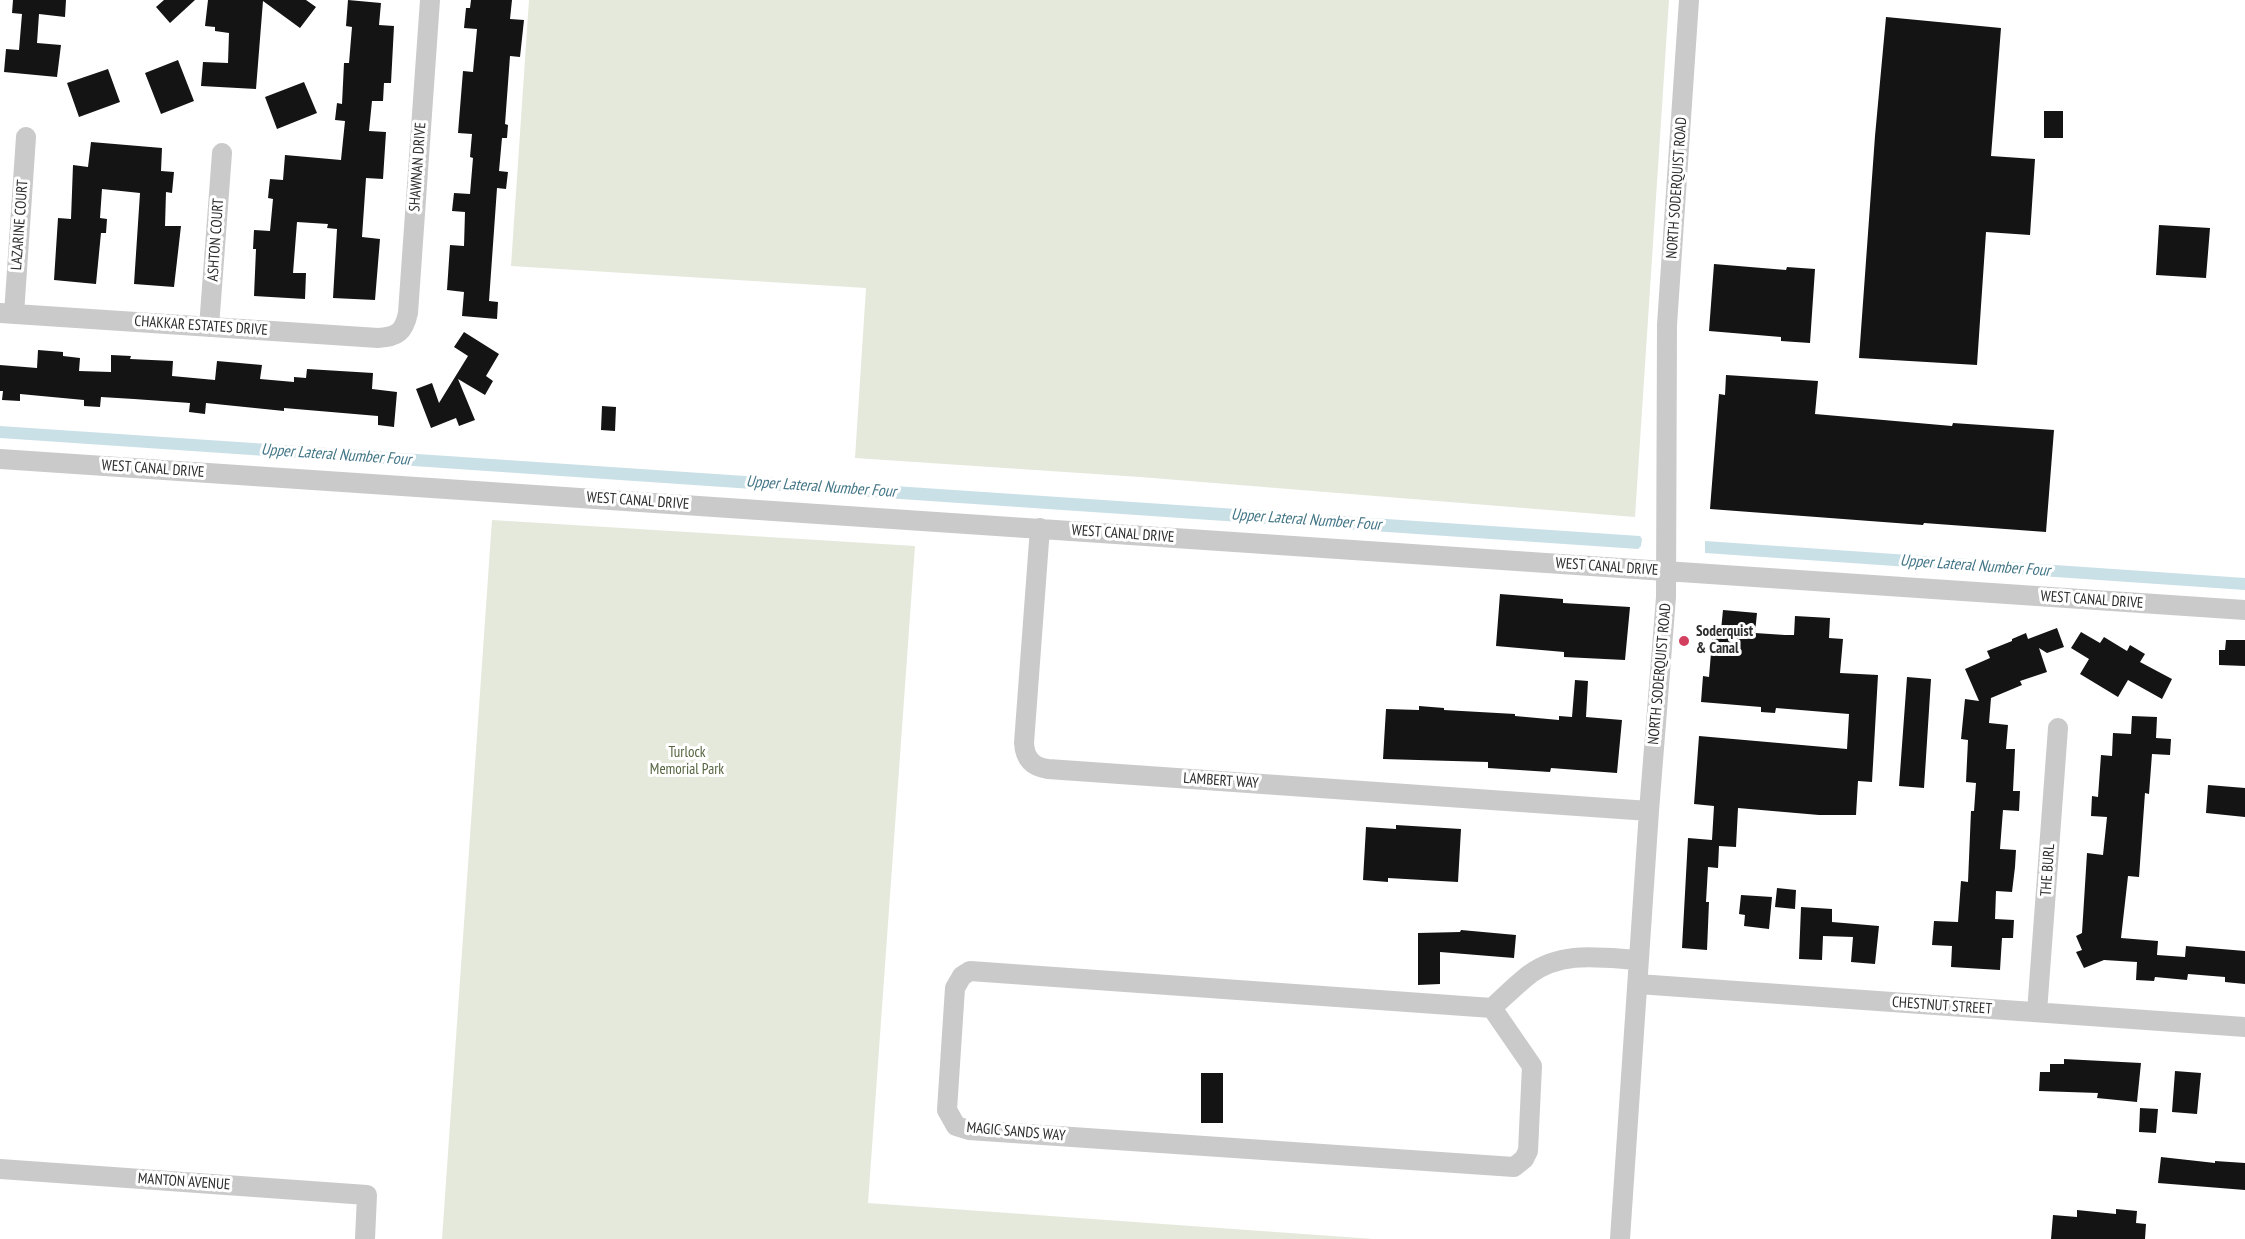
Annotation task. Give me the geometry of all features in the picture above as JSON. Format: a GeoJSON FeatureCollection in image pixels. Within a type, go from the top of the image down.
{"type":"FeatureCollection","features":[{"type":"Feature","properties":{"kind":"street","name":"SHAWNAN DRIVE"},"geometry":{"type":"LineString","coordinates":[[401,333],[408,313],[430,0]]}},
{"type":"Feature","properties":{"kind":"street","name":"NORTH SODERQUIST ROAD"},"geometry":{"type":"LineString","coordinates":[[1620,1239],[1668,571],[1667,332],[1689,0]]}},
{"type":"Feature","properties":{"kind":"street","name":"LAZARINE COURT"},"geometry":{"type":"LineString","coordinates":[[7,313],[26,137]]}},
{"type":"Feature","properties":{"kind":"street","name":"ASHTON COURT"},"geometry":{"type":"LineString","coordinates":[[209,327],[222,153]]}},
{"type":"Feature","properties":{"kind":"street","name":"CHAKKAR ESTATES DRIVE"},"geometry":{"type":"LineString","coordinates":[[7,313],[378,338],[401,333]]}},
{"type":"Feature","properties":{"kind":"street","name":"WEST CANAL DRIVE"},"geometry":{"type":"LineString","coordinates":[[0,459],[2245,610]]}},
{"type":"Feature","properties":{"kind":"street","name":"LAMBERT WAY"},"geometry":{"type":"LineString","coordinates":[[1040,528],[1024,743],[1027,756],[1037,766],[1060,770],[1649,811]]}},
{"type":"Feature","properties":{"kind":"street","name":"THE BURL"},"geometry":{"type":"LineString","coordinates":[[2037,1012],[2058,728]]}},
{"type":"Feature","properties":{"kind":"street"},"geometry":{"type":"LineString","coordinates":[[1492,1008],[1532,973],[1552,963],[1579,957],[1640,960]]}},
{"type":"Feature","properties":{"kind":"street","name":"MAGIC SANDS WAY"},"geometry":{"type":"LineString","coordinates":[[970,971],[1492,1008],[1532,1066],[1528,1151],[1524,1159],[1514,1167],[969,1130],[956,1126],[947,1110],[955,988],[962,975],[970,971]]}},
{"type":"Feature","properties":{"kind":"street","name":"CHESTNUT STREET"},"geometry":{"type":"LineString","coordinates":[[1638,984],[2245,1027]]}},
{"type":"Feature","properties":{"kind":"street","name":"MANTON AVENUE"},"geometry":{"type":"LineString","coordinates":[[0,1169],[367,1195],[365,1239]]}},
{"type":"Feature","properties":{"kind":"green space"},"geometry":{"type":"Polygon","coordinates":[[[529,0],[1669,0],[1635,517],[1140,477],[855,458],[866,288],[511,266],[529,0]]]}},
{"type":"Feature","properties":{"kind":"green space","name":"Turlock Memorial Park"},"geometry":{"type":"Polygon","coordinates":[[[492,520],[915,546],[868,1203],[1374,1239],[442,1239],[492,520]]]}},
{"type":"Feature","properties":{"kind":"water","name":"Upper Lateral Number Four"},"geometry":{"type":"Polygon","coordinates":[[[0,426],[1640,536],[1642,539],[1638,549],[0,438],[0,426]]]}},
{"type":"Feature","properties":{"kind":"water","name":"Upper Lateral Number Four"},"geometry":{"type":"Polygon","coordinates":[[[1705,541],[2245,578],[2245,590],[1705,553],[1705,541]]]}},
{"type":"Feature","properties":{"kind":"building"},"geometry":{"type":"Polygon","coordinates":[[[13,0],[66,0],[65,17],[39,14],[37,43],[61,45],[57,77],[4,72],[6,49],[19,50],[22,14],[12,13],[13,0]]]}},
{"type":"Feature","properties":{"kind":"building"},"geometry":{"type":"Polygon","coordinates":[[[164,0],[195,0],[170,23],[156,7],[164,0]]]}},
{"type":"Feature","properties":{"kind":"building"},"geometry":{"type":"Polygon","coordinates":[[[208,0],[306,0],[316,7],[300,28],[263,1],[256,89],[201,86],[203,62],[228,63],[229,33],[215,31],[215,27],[205,26],[208,0]]]}},
{"type":"Feature","properties":{"kind":"building"},"geometry":{"type":"Polygon","coordinates":[[[348,0],[381,3],[379,25],[394,26],[391,83],[384,83],[383,101],[372,101],[369,131],[386,132],[383,179],[366,178],[362,237],[380,239],[375,300],[333,298],[337,229],[327,228],[328,224],[297,222],[293,273],[306,273],[305,299],[254,296],[256,249],[253,249],[254,230],[270,231],[273,199],[268,198],[270,179],[283,180],[285,155],[341,160],[345,121],[335,120],[337,103],[342,104],[344,63],[349,63],[352,27],[346,26],[348,0]]]}},
{"type":"Feature","properties":{"kind":"building"},"geometry":{"type":"Polygon","coordinates":[[[471,0],[512,0],[510,19],[524,20],[520,57],[510,56],[505,124],[508,125],[507,138],[502,138],[499,171],[508,172],[506,189],[497,188],[489,301],[498,302],[497,319],[462,316],[464,292],[447,290],[450,245],[464,246],[465,212],[452,211],[454,193],[470,194],[473,158],[470,157],[472,134],[458,133],[463,71],[473,72],[477,29],[464,28],[466,8],[470,8],[471,0]]]}},
{"type":"Feature","properties":{"kind":"building"},"geometry":{"type":"Polygon","coordinates":[[[1886,17],[2001,28],[1991,156],[2035,159],[2030,235],[1986,232],[1977,365],[1859,358],[1886,17]]]}},
{"type":"Feature","properties":{"kind":"building"},"geometry":{"type":"Polygon","coordinates":[[[178,60],[194,101],[161,114],[145,73],[178,60]]]}},
{"type":"Feature","properties":{"kind":"building"},"geometry":{"type":"Polygon","coordinates":[[[108,69],[120,102],[79,117],[67,83],[108,69]]]}},
{"type":"Feature","properties":{"kind":"building"},"geometry":{"type":"Polygon","coordinates":[[[304,82],[317,113],[277,129],[265,97],[304,82]]]}},
{"type":"Feature","properties":{"kind":"building"},"geometry":{"type":"Polygon","coordinates":[[[2044,111],[2063,111],[2063,138],[2044,138],[2044,111]]]}},
{"type":"Feature","properties":{"kind":"building"},"geometry":{"type":"Polygon","coordinates":[[[91,142],[162,148],[161,171],[174,172],[172,193],[166,192],[165,226],[181,226],[174,287],[134,284],[140,193],[102,189],[100,218],[107,219],[106,233],[101,233],[96,284],[54,280],[58,218],[71,219],[73,165],[88,167],[91,142]]]}},
{"type":"Feature","properties":{"kind":"building"},"geometry":{"type":"Polygon","coordinates":[[[2159,225],[2210,228],[2206,278],[2156,275],[2159,225]]]}},
{"type":"Feature","properties":{"kind":"building"},"geometry":{"type":"Polygon","coordinates":[[[1714,264],[1786,270],[1787,267],[1815,269],[1810,343],[1781,341],[1781,337],[1709,331],[1714,264]]]}},
{"type":"Feature","properties":{"kind":"building"},"geometry":{"type":"Polygon","coordinates":[[[464,332],[499,354],[486,376],[493,381],[485,395],[458,379],[475,420],[459,426],[456,418],[431,428],[416,389],[432,383],[439,403],[468,356],[454,347],[464,332]]]}},
{"type":"Feature","properties":{"kind":"building"},"geometry":{"type":"Polygon","coordinates":[[[38,350],[63,352],[63,356],[80,358],[79,371],[111,372],[111,355],[131,356],[130,359],[173,361],[172,376],[215,380],[217,361],[262,365],[260,379],[294,382],[294,377],[306,378],[307,369],[373,373],[372,389],[397,392],[394,427],[378,425],[378,416],[284,408],[284,411],[206,403],[205,414],[189,412],[190,403],[134,399],[101,397],[100,407],[84,406],[84,400],[20,394],[20,401],[2,400],[0,365],[37,368],[38,350]]]}},
{"type":"Feature","properties":{"kind":"building"},"geometry":{"type":"Polygon","coordinates":[[[1726,375],[1818,381],[1815,414],[1952,426],[1953,423],[2054,430],[2046,532],[1710,509],[1719,394],[1725,395],[1726,375]]]}},
{"type":"Feature","properties":{"kind":"building"},"geometry":{"type":"Polygon","coordinates":[[[602,406],[616,407],[615,431],[601,430],[602,406]]]}},
{"type":"Feature","properties":{"kind":"building"},"geometry":{"type":"Polygon","coordinates":[[[1500,594],[1563,599],[1563,603],[1630,607],[1625,660],[1564,657],[1564,652],[1496,646],[1500,594]]]}},
{"type":"Feature","properties":{"kind":"building"},"geometry":{"type":"Polygon","coordinates":[[[1723,610],[1757,613],[1755,633],[1794,635],[1795,616],[1830,618],[1829,638],[1843,639],[1840,673],[1878,675],[1872,782],[1858,781],[1856,815],[1819,815],[1738,808],[1736,847],[1719,846],[1718,868],[1708,867],[1707,950],[1682,948],[1688,838],[1712,840],[1714,806],[1694,804],[1699,736],[1847,749],[1849,714],[1776,708],[1775,713],[1761,712],[1761,707],[1701,702],[1703,676],[1709,677],[1713,629],[1721,630],[1723,610]]]}},
{"type":"Feature","properties":{"kind":"building"},"geometry":{"type":"Polygon","coordinates":[[[2057,628],[2064,647],[2047,653],[2039,648],[2047,672],[2020,681],[2022,685],[1991,698],[1989,723],[2008,725],[2006,749],[2015,749],[2013,791],[2020,791],[2019,811],[2003,810],[2000,849],[2016,850],[2012,892],[1996,891],[1995,919],[2014,920],[2013,938],[2002,938],[2000,970],[1951,967],[1952,946],[1932,945],[1934,921],[1958,922],[1961,881],[1968,882],[1971,811],[1974,811],[1976,783],[1966,782],[1968,740],[1961,739],[1965,699],[1979,701],[1965,669],[1990,658],[1987,651],[2012,641],[2012,639],[2026,633],[2028,639],[2057,628]]]}},
{"type":"Feature","properties":{"kind":"building"},"geometry":{"type":"Polygon","coordinates":[[[2081,632],[2100,643],[2104,637],[2127,651],[2130,645],[2145,654],[2140,662],[2172,679],[2162,699],[2128,680],[2118,697],[2080,674],[2089,659],[2071,648],[2081,632]]]}},
{"type":"Feature","properties":{"kind":"building"},"geometry":{"type":"Polygon","coordinates":[[[2226,640],[2245,640],[2245,666],[2219,665],[2219,650],[2225,650],[2226,640]]]}},
{"type":"Feature","properties":{"kind":"building"},"geometry":{"type":"Polygon","coordinates":[[[1907,677],[1931,679],[1924,788],[1899,786],[1907,677]]]}},
{"type":"Feature","properties":{"kind":"building"},"geometry":{"type":"Polygon","coordinates":[[[1575,680],[1588,681],[1586,717],[1622,720],[1617,773],[1551,768],[1550,772],[1488,768],[1488,762],[1383,759],[1386,709],[1419,710],[1419,706],[1559,720],[1559,716],[1572,717],[1575,680]]]}},
{"type":"Feature","properties":{"kind":"building"},"geometry":{"type":"Polygon","coordinates":[[[2132,716],[2157,717],[2156,738],[2171,739],[2170,755],[2152,754],[2149,794],[2145,793],[2139,877],[2128,876],[2121,938],[2158,941],[2157,955],[2185,957],[2186,946],[2245,951],[2245,984],[2225,982],[2225,977],[2188,974],[2187,980],[2155,977],[2154,981],[2136,980],[2137,962],[2104,960],[2084,968],[2076,952],[2082,950],[2076,936],[2082,933],[2087,853],[2103,855],[2107,817],[2091,816],[2092,796],[2098,797],[2101,755],[2112,756],[2113,733],[2131,734],[2132,716]]]}},
{"type":"Feature","properties":{"kind":"building"},"geometry":{"type":"Polygon","coordinates":[[[2208,785],[2245,788],[2245,817],[2206,813],[2208,785]]]}},
{"type":"Feature","properties":{"kind":"building"},"geometry":{"type":"Polygon","coordinates":[[[1396,825],[1461,829],[1458,882],[1388,878],[1388,882],[1363,880],[1366,827],[1396,829],[1396,825]]]}},
{"type":"Feature","properties":{"kind":"building"},"geometry":{"type":"Polygon","coordinates":[[[1777,888],[1796,890],[1795,909],[1775,907],[1777,888]]]}},
{"type":"Feature","properties":{"kind":"building"},"geometry":{"type":"Polygon","coordinates":[[[1741,895],[1772,897],[1769,929],[1744,926],[1745,915],[1739,914],[1741,895]]]}},
{"type":"Feature","properties":{"kind":"building"},"geometry":{"type":"Polygon","coordinates":[[[1801,907],[1832,909],[1832,922],[1879,926],[1875,964],[1851,962],[1853,937],[1823,936],[1822,960],[1799,959],[1801,907]]]}},
{"type":"Feature","properties":{"kind":"building"},"geometry":{"type":"Polygon","coordinates":[[[1461,930],[1516,935],[1514,958],[1440,952],[1440,984],[1418,985],[1418,933],[1460,932],[1461,930]]]}},
{"type":"Feature","properties":{"kind":"building"},"geometry":{"type":"Polygon","coordinates":[[[2064,1059],[2141,1063],[2137,1102],[2097,1098],[2098,1093],[2039,1091],[2040,1072],[2050,1072],[2050,1064],[2064,1064],[2064,1059]]]}},
{"type":"Feature","properties":{"kind":"building"},"geometry":{"type":"Polygon","coordinates":[[[2175,1071],[2201,1073],[2197,1114],[2172,1112],[2175,1071]]]}},
{"type":"Feature","properties":{"kind":"building"},"geometry":{"type":"Polygon","coordinates":[[[1201,1073],[1223,1073],[1223,1123],[1201,1123],[1201,1073]]]}},
{"type":"Feature","properties":{"kind":"building"},"geometry":{"type":"Polygon","coordinates":[[[2140,1108],[2158,1109],[2156,1133],[2139,1132],[2140,1108]]]}},
{"type":"Feature","properties":{"kind":"building"},"geometry":{"type":"Polygon","coordinates":[[[2161,1157],[2215,1163],[2215,1161],[2245,1163],[2245,1190],[2158,1183],[2161,1157]]]}},
{"type":"Feature","properties":{"kind":"building"},"geometry":{"type":"Polygon","coordinates":[[[2116,1209],[2137,1211],[2136,1223],[2146,1224],[2145,1239],[2051,1239],[2053,1215],[2077,1217],[2077,1210],[2116,1214],[2116,1209]]]}},
{"type":"Feature","properties":{"kind":"place","name":"Soderquist & Canal"},"geometry":{"type":"Point","coordinates":[1684,641]}}]}
